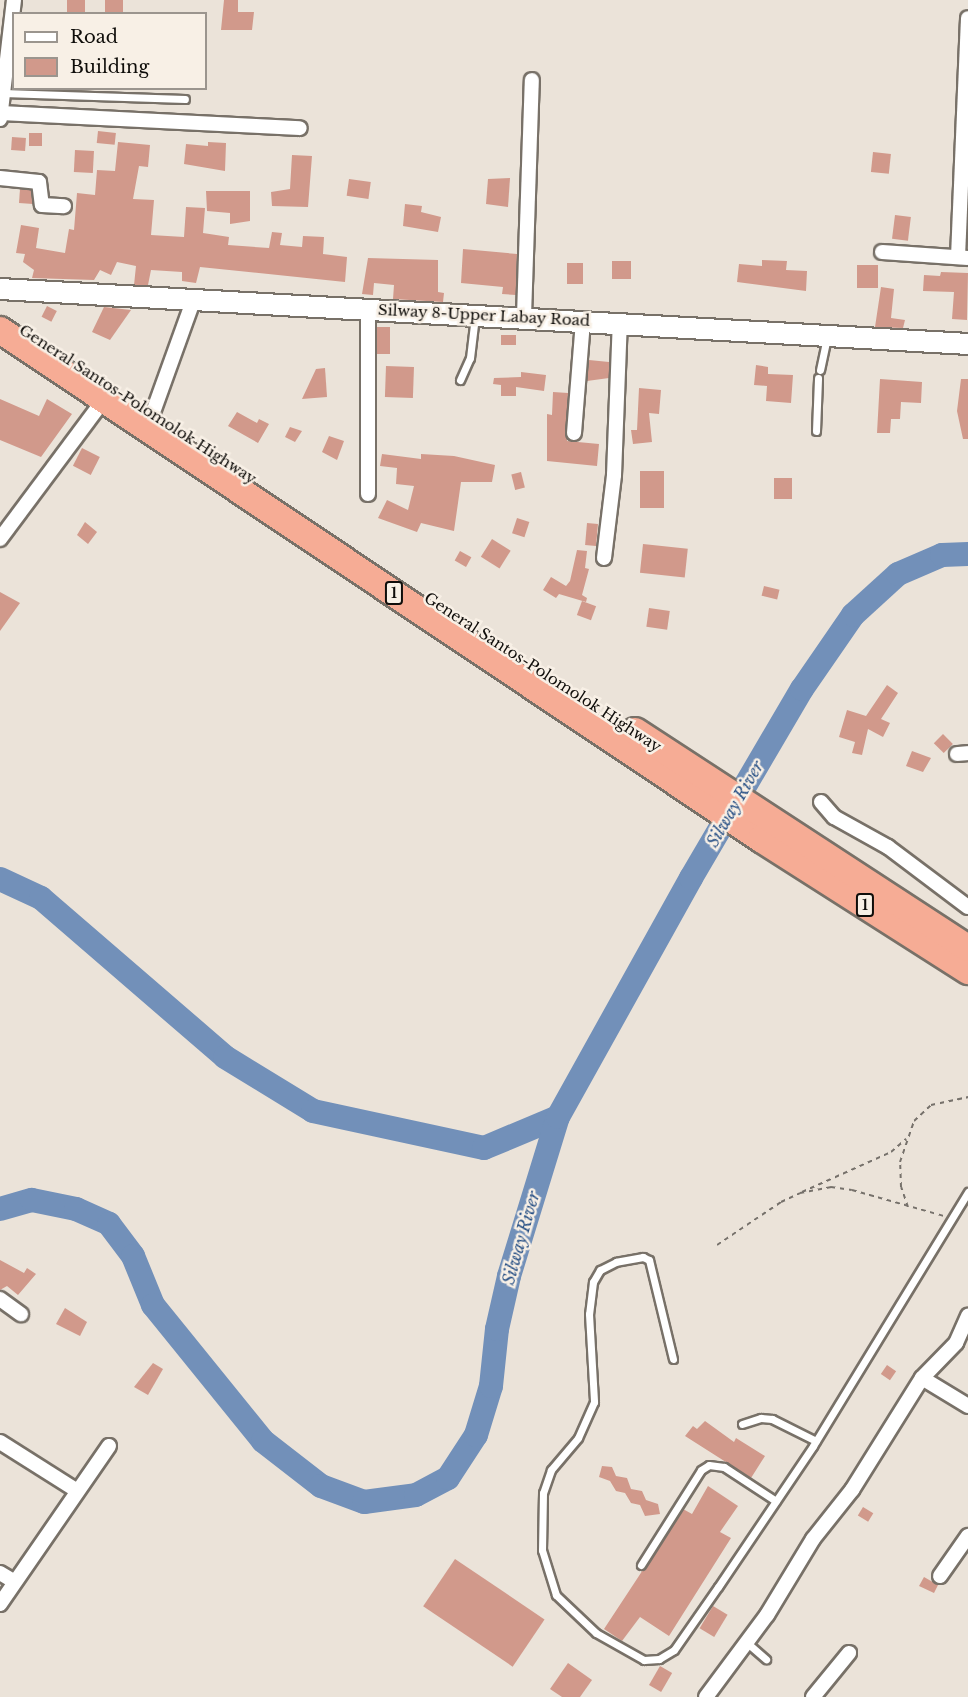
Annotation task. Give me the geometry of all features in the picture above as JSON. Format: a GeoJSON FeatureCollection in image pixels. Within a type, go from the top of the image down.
{"type":"FeatureCollection","features":[{"type":"Feature","properties":{"kind":"highway","name":"General Santos-Polomolok Highway"},"geometry":{"type":"LineString","coordinates":[[0,315],[152,415],[246,472],[690,780]]}},
{"type":"Feature","properties":{"kind":"highway","name":"1"},"geometry":{"type":"LineString","coordinates":[[0,330],[690,780],[968,971]]}},
{"type":"Feature","properties":{"kind":"highway","name":"1"},"geometry":{"type":"LineString","coordinates":[[767,831],[968,948]]}},
{"type":"Feature","properties":{"kind":"main road","name":"Silway 8-Upper Labay Road"},"geometry":{"type":"LineString","coordinates":[[0,289],[193,301],[524,316],[968,344]]}},
{"type":"Feature","properties":{"kind":"street"},"geometry":{"type":"LineString","coordinates":[[0,119],[12,17]]}},
{"type":"Feature","properties":{"kind":"street"},"geometry":{"type":"LineString","coordinates":[[882,252],[963,258],[968,18]]}},
{"type":"Feature","properties":{"kind":"street"},"geometry":{"type":"LineString","coordinates":[[524,316],[532,80]]}},
{"type":"Feature","properties":{"kind":"street"},"geometry":{"type":"LineString","coordinates":[[1,113],[300,128]]}},
{"type":"Feature","properties":{"kind":"street"},"geometry":{"type":"LineString","coordinates":[[0,177],[39,182],[42,205],[64,206]]}},
{"type":"Feature","properties":{"kind":"street"},"geometry":{"type":"LineString","coordinates":[[152,415],[193,301]]}},
{"type":"Feature","properties":{"kind":"street"},"geometry":{"type":"LineString","coordinates":[[368,309],[369,494]]}},
{"type":"Feature","properties":{"kind":"street"},"geometry":{"type":"LineString","coordinates":[[574,433],[583,320]]}},
{"type":"Feature","properties":{"kind":"street"},"geometry":{"type":"LineString","coordinates":[[604,558],[614,475],[620,322]]}},
{"type":"Feature","properties":{"kind":"street"},"geometry":{"type":"LineString","coordinates":[[0,539],[105,398]]}},
{"type":"Feature","properties":{"kind":"street"},"geometry":{"type":"LineString","coordinates":[[821,802],[834,817],[888,847],[968,907]]}},
{"type":"Feature","properties":{"kind":"street"},"geometry":{"type":"LineString","coordinates":[[0,1299],[21,1314]]}},
{"type":"Feature","properties":{"kind":"street"},"geometry":{"type":"LineString","coordinates":[[706,1697],[745,1641],[767,1616],[813,1539],[852,1490],[922,1378],[956,1343],[968,1316]]}},
{"type":"Feature","properties":{"kind":"street"},"geometry":{"type":"LineString","coordinates":[[922,1378],[968,1406]]}},
{"type":"Feature","properties":{"kind":"street"},"geometry":{"type":"LineString","coordinates":[[0,1442],[76,1490]]}},
{"type":"Feature","properties":{"kind":"street"},"geometry":{"type":"LineString","coordinates":[[0,1605],[76,1490],[109,1446]]}},
{"type":"Feature","properties":{"kind":"street"},"geometry":{"type":"LineString","coordinates":[[940,1576],[968,1536]]}},
{"type":"Feature","properties":{"kind":"street"},"geometry":{"type":"LineString","coordinates":[[0,1573],[15,1582]]}},
{"type":"Feature","properties":{"kind":"street"},"geometry":{"type":"LineString","coordinates":[[813,1697],[849,1653]]}},
{"type":"Feature","properties":{"kind":"lane"},"geometry":{"type":"LineString","coordinates":[[3,93],[185,99]]}},
{"type":"Feature","properties":{"kind":"lane"},"geometry":{"type":"LineString","coordinates":[[459,380],[470,358],[475,314]]}},
{"type":"Feature","properties":{"kind":"lane"},"geometry":{"type":"LineString","coordinates":[[816,431],[819,374],[828,336]]}},
{"type":"Feature","properties":{"kind":"lane"},"geometry":{"type":"LineString","coordinates":[[674,1359],[649,1260],[643,1257],[616,1262],[600,1269],[593,1282],[589,1314],[594,1402],[578,1438],[551,1470],[543,1493],[542,1550],[556,1595],[596,1634],[644,1660],[659,1659],[674,1650],[816,1442],[968,1192]]}},
{"type":"Feature","properties":{"kind":"lane"},"geometry":{"type":"LineString","coordinates":[[742,1425],[761,1418],[772,1419],[816,1442]]}},
{"type":"Feature","properties":{"kind":"lane"},"geometry":{"type":"LineString","coordinates":[[641,1565],[701,1470],[709,1465],[724,1467],[776,1501]]}},
{"type":"Feature","properties":{"kind":"lane"},"geometry":{"type":"LineString","coordinates":[[745,1641],[766,1659]]}},
{"type":"Feature","properties":{"kind":"path"},"geometry":{"type":"LineString","coordinates":[[908,1207],[901,1187],[900,1162],[914,1121],[931,1106],[968,1097]]}},
{"type":"Feature","properties":{"kind":"path"},"geometry":{"type":"LineString","coordinates":[[717,1245],[800,1194],[891,1152],[907,1138]]}},
{"type":"Feature","properties":{"kind":"path"},"geometry":{"type":"LineString","coordinates":[[800,1194],[831,1188],[852,1190],[952,1218]]}},
{"type":"Feature","properties":{"kind":"building"},"geometry":{"type":"Polygon","coordinates":[[[67,0],[85,0],[85,12],[67,12],[67,0]]]}},
{"type":"Feature","properties":{"kind":"building"},"geometry":{"type":"Polygon","coordinates":[[[105,0],[123,0],[123,12],[105,12],[105,0]]]}},
{"type":"Feature","properties":{"kind":"building"},"geometry":{"type":"Polygon","coordinates":[[[224,0],[238,0],[238,12],[254,12],[252,30],[221,30],[224,0]]]}},
{"type":"Feature","properties":{"kind":"building"},"geometry":{"type":"Polygon","coordinates":[[[98,131],[116,133],[115,145],[97,143],[98,131]]]}},
{"type":"Feature","properties":{"kind":"building"},"geometry":{"type":"Polygon","coordinates":[[[29,133],[42,133],[42,146],[29,146],[29,133]]]}},
{"type":"Feature","properties":{"kind":"building"},"geometry":{"type":"Polygon","coordinates":[[[12,137],[26,138],[25,151],[11,150],[12,137]]]}},
{"type":"Feature","properties":{"kind":"building"},"geometry":{"type":"Polygon","coordinates":[[[118,142],[150,145],[148,167],[139,166],[133,199],[154,200],[151,235],[184,237],[186,207],[205,208],[203,233],[229,237],[228,245],[269,248],[272,232],[282,233],[280,245],[302,247],[303,236],[324,237],[323,254],[347,257],[345,282],[200,267],[196,283],[182,281],[182,272],[151,270],[148,285],[134,285],[136,266],[117,262],[111,275],[100,270],[94,280],[32,278],[34,270],[23,262],[25,254],[16,253],[21,225],[39,228],[36,248],[65,253],[69,229],[74,230],[77,193],[95,195],[97,170],[115,171],[118,142]]]}},
{"type":"Feature","properties":{"kind":"building"},"geometry":{"type":"Polygon","coordinates":[[[208,142],[226,143],[225,171],[184,164],[186,144],[208,146],[208,142]]]}},
{"type":"Feature","properties":{"kind":"building"},"geometry":{"type":"Polygon","coordinates":[[[75,150],[94,151],[93,173],[74,172],[75,150]]]}},
{"type":"Feature","properties":{"kind":"building"},"geometry":{"type":"Polygon","coordinates":[[[873,152],[891,154],[889,174],[871,172],[873,152]]]}},
{"type":"Feature","properties":{"kind":"building"},"geometry":{"type":"Polygon","coordinates":[[[292,155],[312,156],[308,207],[272,206],[271,192],[290,189],[292,155]]]}},
{"type":"Feature","properties":{"kind":"building"},"geometry":{"type":"Polygon","coordinates":[[[510,178],[508,207],[486,204],[488,179],[510,178]]]}},
{"type":"Feature","properties":{"kind":"building"},"geometry":{"type":"Polygon","coordinates":[[[349,179],[371,182],[368,199],[347,196],[349,179]]]}},
{"type":"Feature","properties":{"kind":"building"},"geometry":{"type":"Polygon","coordinates":[[[20,189],[31,190],[33,204],[19,203],[20,189]]]}},
{"type":"Feature","properties":{"kind":"building"},"geometry":{"type":"Polygon","coordinates":[[[206,191],[250,191],[250,221],[230,224],[230,213],[207,211],[206,191]]]}},
{"type":"Feature","properties":{"kind":"building"},"geometry":{"type":"Polygon","coordinates":[[[405,204],[422,206],[421,212],[441,217],[438,232],[403,226],[405,204]]]}},
{"type":"Feature","properties":{"kind":"building"},"geometry":{"type":"Polygon","coordinates":[[[895,215],[911,217],[908,241],[892,239],[895,215]]]}},
{"type":"Feature","properties":{"kind":"building"},"geometry":{"type":"Polygon","coordinates":[[[463,249],[517,254],[516,295],[502,294],[503,287],[461,283],[463,249]]]}},
{"type":"Feature","properties":{"kind":"building"},"geometry":{"type":"Polygon","coordinates":[[[368,258],[438,260],[438,292],[444,293],[443,302],[393,299],[394,285],[374,283],[373,295],[362,294],[368,258]]]}},
{"type":"Feature","properties":{"kind":"building"},"geometry":{"type":"Polygon","coordinates":[[[762,260],[787,261],[786,270],[807,271],[806,291],[737,282],[739,264],[762,266],[762,260]]]}},
{"type":"Feature","properties":{"kind":"building"},"geometry":{"type":"Polygon","coordinates":[[[612,261],[631,261],[631,279],[612,279],[612,261]]]}},
{"type":"Feature","properties":{"kind":"building"},"geometry":{"type":"Polygon","coordinates":[[[567,263],[583,263],[583,284],[567,284],[567,263]]]}},
{"type":"Feature","properties":{"kind":"building"},"geometry":{"type":"Polygon","coordinates":[[[857,265],[878,265],[878,288],[857,288],[857,265]]]}},
{"type":"Feature","properties":{"kind":"building"},"geometry":{"type":"Polygon","coordinates":[[[941,272],[968,273],[967,320],[952,319],[954,292],[923,291],[924,275],[940,276],[941,272]]]}},
{"type":"Feature","properties":{"kind":"building"},"geometry":{"type":"Polygon","coordinates":[[[881,287],[894,289],[891,318],[905,320],[903,328],[875,327],[881,287]]]}},
{"type":"Feature","properties":{"kind":"building"},"geometry":{"type":"Polygon","coordinates":[[[47,306],[57,311],[51,322],[42,317],[47,306]]]}},
{"type":"Feature","properties":{"kind":"building"},"geometry":{"type":"Polygon","coordinates":[[[104,307],[131,310],[110,340],[92,332],[104,307]]]}},
{"type":"Feature","properties":{"kind":"building"},"geometry":{"type":"Polygon","coordinates":[[[377,327],[390,327],[390,354],[377,354],[377,327]]]}},
{"type":"Feature","properties":{"kind":"building"},"geometry":{"type":"Polygon","coordinates":[[[501,335],[516,335],[516,345],[501,345],[501,335]]]}},
{"type":"Feature","properties":{"kind":"building"},"geometry":{"type":"Polygon","coordinates":[[[589,360],[609,362],[609,378],[587,381],[589,360]]]}},
{"type":"Feature","properties":{"kind":"building"},"geometry":{"type":"Polygon","coordinates":[[[756,365],[768,367],[768,374],[793,375],[791,403],[766,401],[767,386],[754,385],[756,365]]]}},
{"type":"Feature","properties":{"kind":"building"},"geometry":{"type":"Polygon","coordinates":[[[386,366],[414,367],[413,398],[385,397],[386,366]]]}},
{"type":"Feature","properties":{"kind":"building"},"geometry":{"type":"Polygon","coordinates":[[[325,368],[327,397],[302,399],[316,369],[325,368]]]}},
{"type":"Feature","properties":{"kind":"building"},"geometry":{"type":"Polygon","coordinates":[[[521,372],[546,375],[544,391],[516,387],[516,396],[501,396],[501,385],[493,384],[494,378],[521,377],[521,372]]]}},
{"type":"Feature","properties":{"kind":"building"},"geometry":{"type":"Polygon","coordinates":[[[880,379],[922,382],[921,403],[901,402],[900,419],[891,419],[890,433],[877,433],[880,379]]]}},
{"type":"Feature","properties":{"kind":"building"},"geometry":{"type":"Polygon","coordinates":[[[961,379],[968,379],[968,439],[963,439],[957,411],[961,379]]]}},
{"type":"Feature","properties":{"kind":"building"},"geometry":{"type":"Polygon","coordinates":[[[639,388],[661,390],[659,414],[649,413],[652,442],[633,444],[631,430],[637,430],[639,388]]]}},
{"type":"Feature","properties":{"kind":"building"},"geometry":{"type":"Polygon","coordinates":[[[553,392],[568,393],[567,441],[599,444],[597,466],[547,461],[547,414],[552,415],[553,392]]]}},
{"type":"Feature","properties":{"kind":"building"},"geometry":{"type":"Polygon","coordinates":[[[0,399],[39,416],[47,399],[72,414],[41,457],[0,440],[0,399]]]}},
{"type":"Feature","properties":{"kind":"building"},"geometry":{"type":"Polygon","coordinates":[[[237,412],[257,423],[259,419],[269,424],[258,443],[228,426],[237,412]]]}},
{"type":"Feature","properties":{"kind":"building"},"geometry":{"type":"Polygon","coordinates":[[[290,427],[302,431],[295,442],[285,437],[290,427]]]}},
{"type":"Feature","properties":{"kind":"building"},"geometry":{"type":"Polygon","coordinates":[[[329,436],[344,441],[337,460],[322,452],[329,436]]]}},
{"type":"Feature","properties":{"kind":"building"},"geometry":{"type":"Polygon","coordinates":[[[82,448],[100,457],[91,475],[73,466],[82,448]]]}},
{"type":"Feature","properties":{"kind":"building"},"geometry":{"type":"Polygon","coordinates":[[[382,454],[421,459],[421,454],[454,456],[495,465],[492,482],[461,482],[454,531],[421,523],[417,532],[378,518],[387,500],[408,510],[414,486],[396,484],[397,468],[380,466],[382,454]]]}},
{"type":"Feature","properties":{"kind":"building"},"geometry":{"type":"Polygon","coordinates":[[[640,471],[664,471],[664,508],[640,508],[640,471]]]}},
{"type":"Feature","properties":{"kind":"building"},"geometry":{"type":"Polygon","coordinates":[[[521,472],[525,488],[515,490],[511,474],[521,472]]]}},
{"type":"Feature","properties":{"kind":"building"},"geometry":{"type":"Polygon","coordinates":[[[774,478],[792,478],[792,499],[774,499],[774,478]]]}},
{"type":"Feature","properties":{"kind":"building"},"geometry":{"type":"Polygon","coordinates":[[[517,518],[529,522],[524,537],[512,533],[517,518]]]}},
{"type":"Feature","properties":{"kind":"building"},"geometry":{"type":"Polygon","coordinates":[[[85,522],[97,532],[88,544],[77,535],[85,522]]]}},
{"type":"Feature","properties":{"kind":"building"},"geometry":{"type":"Polygon","coordinates":[[[587,523],[598,524],[596,546],[585,545],[587,523]]]}},
{"type":"Feature","properties":{"kind":"building"},"geometry":{"type":"Polygon","coordinates":[[[492,539],[511,551],[500,568],[481,557],[492,539]]]}},
{"type":"Feature","properties":{"kind":"building"},"geometry":{"type":"Polygon","coordinates":[[[643,544],[688,549],[685,578],[640,573],[643,544]]]}},
{"type":"Feature","properties":{"kind":"building"},"geometry":{"type":"Polygon","coordinates":[[[577,550],[587,551],[585,568],[589,569],[582,595],[587,598],[586,602],[559,594],[556,598],[543,590],[551,577],[566,586],[570,581],[577,550]]]}},
{"type":"Feature","properties":{"kind":"building"},"geometry":{"type":"Polygon","coordinates":[[[460,551],[471,557],[466,567],[455,561],[460,551]]]}},
{"type":"Feature","properties":{"kind":"building"},"geometry":{"type":"Polygon","coordinates":[[[764,586],[780,590],[777,600],[762,596],[764,586]]]}},
{"type":"Feature","properties":{"kind":"building"},"geometry":{"type":"Polygon","coordinates":[[[0,592],[20,603],[0,631],[0,592]]]}},
{"type":"Feature","properties":{"kind":"building"},"geometry":{"type":"Polygon","coordinates":[[[582,601],[596,606],[591,620],[577,615],[582,601]]]}},
{"type":"Feature","properties":{"kind":"building"},"geometry":{"type":"Polygon","coordinates":[[[649,608],[670,611],[667,630],[646,627],[649,608]]]}},
{"type":"Feature","properties":{"kind":"building"},"geometry":{"type":"Polygon","coordinates":[[[887,685],[898,693],[881,719],[890,723],[883,737],[868,729],[862,755],[852,753],[855,742],[839,737],[847,710],[866,716],[887,685]]]}},
{"type":"Feature","properties":{"kind":"building"},"geometry":{"type":"Polygon","coordinates":[[[943,734],[953,744],[944,753],[934,743],[943,734]]]}},
{"type":"Feature","properties":{"kind":"building"},"geometry":{"type":"Polygon","coordinates":[[[912,751],[931,758],[923,772],[906,766],[912,751]]]}},
{"type":"Feature","properties":{"kind":"building"},"geometry":{"type":"Polygon","coordinates":[[[0,1260],[24,1273],[27,1268],[36,1274],[18,1295],[7,1286],[0,1290],[0,1260]]]}},
{"type":"Feature","properties":{"kind":"building"},"geometry":{"type":"Polygon","coordinates":[[[65,1308],[87,1322],[80,1336],[56,1324],[65,1308]]]}},
{"type":"Feature","properties":{"kind":"building"},"geometry":{"type":"Polygon","coordinates":[[[153,1363],[163,1369],[148,1395],[134,1387],[153,1363]]]}},
{"type":"Feature","properties":{"kind":"building"},"geometry":{"type":"Polygon","coordinates":[[[887,1365],[896,1371],[890,1380],[881,1374],[887,1365]]]}},
{"type":"Feature","properties":{"kind":"building"},"geometry":{"type":"Polygon","coordinates":[[[705,1421],[734,1442],[736,1438],[765,1456],[751,1478],[685,1436],[693,1426],[697,1429],[705,1421]]]}},
{"type":"Feature","properties":{"kind":"building"},"geometry":{"type":"Polygon","coordinates":[[[602,1466],[612,1467],[616,1476],[627,1478],[631,1489],[642,1491],[646,1500],[658,1504],[660,1514],[645,1516],[640,1505],[631,1503],[625,1493],[616,1491],[610,1481],[599,1477],[602,1466]]]}},
{"type":"Feature","properties":{"kind":"building"},"geometry":{"type":"Polygon","coordinates":[[[708,1486],[738,1506],[720,1532],[731,1538],[669,1636],[640,1617],[622,1641],[604,1629],[683,1509],[692,1514],[708,1486]]]}},
{"type":"Feature","properties":{"kind":"building"},"geometry":{"type":"Polygon","coordinates":[[[863,1507],[873,1513],[868,1522],[858,1516],[863,1507]]]}},
{"type":"Feature","properties":{"kind":"building"},"geometry":{"type":"Polygon","coordinates":[[[455,1559],[545,1619],[513,1667],[423,1606],[455,1559]]]}},
{"type":"Feature","properties":{"kind":"building"},"geometry":{"type":"Polygon","coordinates":[[[924,1577],[938,1585],[934,1593],[919,1586],[924,1577]]]}},
{"type":"Feature","properties":{"kind":"building"},"geometry":{"type":"Polygon","coordinates":[[[713,1606],[728,1615],[714,1637],[700,1628],[713,1606]]]}},
{"type":"Feature","properties":{"kind":"building"},"geometry":{"type":"Polygon","coordinates":[[[568,1663],[592,1680],[580,1697],[562,1697],[550,1689],[568,1663]]]}},
{"type":"Feature","properties":{"kind":"building"},"geometry":{"type":"Polygon","coordinates":[[[660,1666],[672,1673],[661,1692],[649,1685],[660,1666]]]}},
{"type":"Feature","properties":{"kind":"waterway","name":"Silway River"},"geometry":{"type":"LineString","coordinates":[[0,1209],[32,1200],[76,1209],[109,1224],[133,1256],[153,1305],[263,1441],[321,1486],[364,1502],[416,1495],[448,1478],[476,1435],[491,1386],[497,1329],[509,1276],[558,1117],[691,878],[802,689],[853,615],[898,574],[942,555],[968,554]]}},
{"type":"Feature","properties":{"kind":"waterway"},"geometry":{"type":"LineString","coordinates":[[0,879],[41,898],[225,1057],[313,1111],[484,1148],[558,1117]]}}]}
